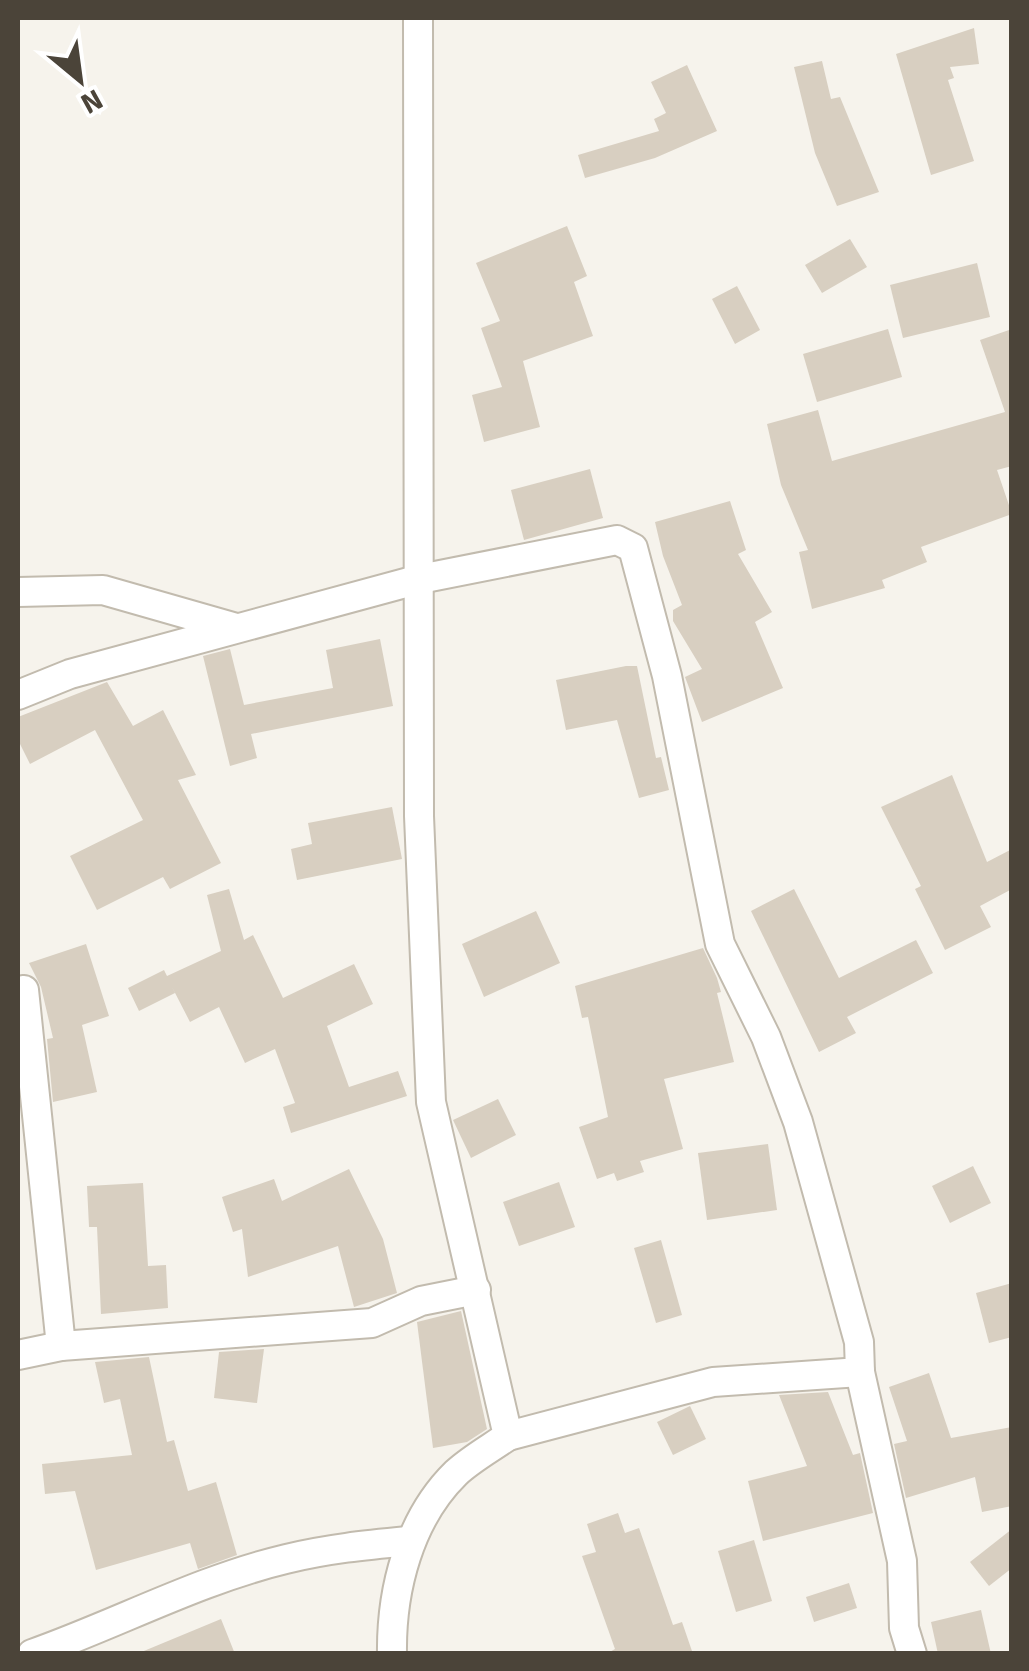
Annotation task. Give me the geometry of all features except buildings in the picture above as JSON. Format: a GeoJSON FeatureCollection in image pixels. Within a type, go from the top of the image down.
{"type":"FeatureCollection","features":[{"type":"Feature","properties":{"kind":"street"},"geometry":{"type":"LineString","coordinates":[[418,18],[419,816],[432,1102],[508,1436]]}},
{"type":"Feature","properties":{"kind":"street"},"geometry":{"type":"LineString","coordinates":[[18,696],[70,674],[420,579],[617,540],[634,548],[671,695],[720,944],[766,1037],[798,1122],[860,1342],[860,1372],[902,1562],[904,1628],[912,1654]]}},
{"type":"Feature","properties":{"kind":"street"},"geometry":{"type":"LineString","coordinates":[[18,592],[103,590],[237,629]]}},
{"type":"Feature","properties":{"kind":"street"},"geometry":{"type":"LineString","coordinates":[[24,990],[61,1346]]}},
{"type":"Feature","properties":{"kind":"street"},"geometry":{"type":"LineString","coordinates":[[18,1355],[61,1346],[372,1323],[421,1301],[476,1290]]}},
{"type":"Feature","properties":{"kind":"street"},"geometry":{"type":"LineString","coordinates":[[392,1654],[392,1629],[408,1541],[455,1474],[508,1436],[712,1382],[860,1372]]}},
{"type":"Feature","properties":{"kind":"street"},"geometry":{"type":"LineString","coordinates":[[32,1654],[105,1628],[172,1596],[284,1559],[408,1541]]}}]}
